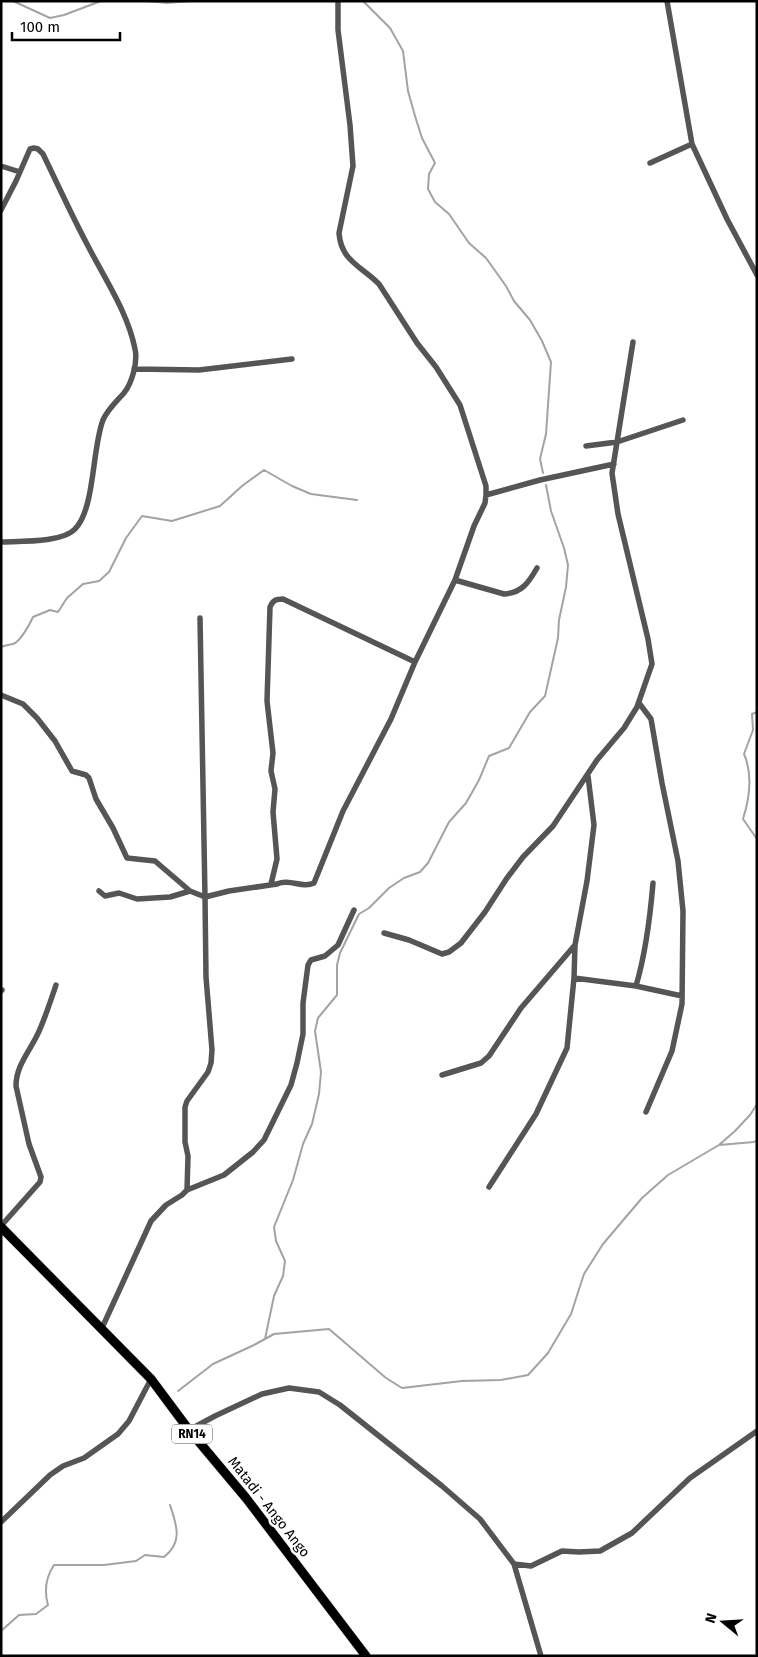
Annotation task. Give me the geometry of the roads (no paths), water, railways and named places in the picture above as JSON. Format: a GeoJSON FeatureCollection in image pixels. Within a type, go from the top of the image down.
{"type":"FeatureCollection","features":[{"type":"Feature","properties":{"kind":"highway","name":"Matadi - Ango Ango"},"geometry":{"type":"LineString","coordinates":[[1,1227],[150,1379],[189,1430],[246,1498],[366,1656]]}},
{"type":"Feature","properties":{"kind":"street"},"geometry":{"type":"LineString","coordinates":[[1,695],[23,704],[55,741],[72,771],[86,775],[89,778],[96,800],[113,828],[127,858],[157,862],[190,891],[205,897],[277,884],[284,881],[304,885],[314,883],[343,811],[391,719],[414,662],[455,580],[474,526],[485,503],[486,495],[486,486],[460,405],[436,366],[417,343],[378,284],[353,263],[344,252],[340,243],[339,233],[353,166],[350,125],[338,30],[338,1]]}},
{"type":"Feature","properties":{"kind":"street"},"geometry":{"type":"LineString","coordinates":[[667,1],[692,144],[727,219],[757,275]]}},
{"type":"Feature","properties":{"kind":"street"},"geometry":{"type":"LineString","coordinates":[[650,163],[692,144]]}},
{"type":"Feature","properties":{"kind":"street"},"geometry":{"type":"LineString","coordinates":[[1,210],[30,150],[38,149],[43,154],[66,206],[125,318],[136,352],[134,369],[126,390],[108,410],[103,420],[85,511],[75,529],[65,535],[43,540],[1,542]]}},
{"type":"Feature","properties":{"kind":"street"},"geometry":{"type":"LineString","coordinates":[[1,166],[20,172]]}},
{"type":"Feature","properties":{"kind":"street"},"geometry":{"type":"LineString","coordinates":[[384,933],[409,940],[442,954],[449,952],[461,943],[523,857],[553,826],[597,760],[624,728],[639,703],[652,664],[612,480],[633,342]]}},
{"type":"Feature","properties":{"kind":"street"},"geometry":{"type":"LineString","coordinates":[[134,369],[199,370],[292,359]]}},
{"type":"Feature","properties":{"kind":"street"},"geometry":{"type":"LineString","coordinates":[[586,446],[617,442],[683,420]]}},
{"type":"Feature","properties":{"kind":"street"},"geometry":{"type":"LineString","coordinates":[[486,495],[540,480],[614,464]]}},
{"type":"Feature","properties":{"kind":"street"},"geometry":{"type":"LineString","coordinates":[[455,580],[504,594],[512,594],[528,585],[537,568]]}},
{"type":"Feature","properties":{"kind":"street"},"geometry":{"type":"LineString","coordinates":[[271,884],[277,859],[273,812],[275,788],[271,771],[273,754],[267,701],[270,607],[272,602],[276,599],[283,599],[414,662]]}},
{"type":"Feature","properties":{"kind":"street"},"geometry":{"type":"LineString","coordinates":[[187,1190],[186,1101],[208,1072],[211,1064],[212,1050],[206,978],[200,618]]}},
{"type":"Feature","properties":{"kind":"street"},"geometry":{"type":"LineString","coordinates":[[639,703],[651,719],[678,861],[683,911],[682,1004],[672,1051],[646,1112]]}},
{"type":"Feature","properties":{"kind":"street"},"geometry":{"type":"LineString","coordinates":[[489,1187],[536,1114],[567,1048],[574,978],[575,945],[587,881],[594,825],[588,776]]}},
{"type":"Feature","properties":{"kind":"street"},"geometry":{"type":"LineString","coordinates":[[636,986],[649,933],[653,883]]}},
{"type":"Feature","properties":{"kind":"street"},"geometry":{"type":"LineString","coordinates":[[99,891],[105,896],[122,894],[137,899],[170,897],[190,891]]}},
{"type":"Feature","properties":{"kind":"street"},"geometry":{"type":"LineString","coordinates":[[102,1328],[151,1221],[166,1205],[182,1196],[187,1190],[224,1175],[253,1152],[264,1140],[291,1085],[297,1063],[303,1034],[303,1002],[308,965],[311,960],[325,956],[338,945],[354,910]]}},
{"type":"Feature","properties":{"kind":"street"},"geometry":{"type":"LineString","coordinates":[[442,1075],[482,1063],[489,1056],[520,1008],[575,945]]}},
{"type":"Feature","properties":{"kind":"street"},"geometry":{"type":"LineString","coordinates":[[574,978],[636,986],[682,996]]}},
{"type":"Feature","properties":{"kind":"street"},"geometry":{"type":"LineString","coordinates":[[1,1227],[40,1182],[40,1177],[28,1144],[16,1086],[16,1076],[40,1028],[56,985]]}},
{"type":"Feature","properties":{"kind":"street"},"geometry":{"type":"LineString","coordinates":[[1,1522],[50,1475],[62,1466],[84,1458],[118,1434],[129,1421],[150,1379]]}},
{"type":"Feature","properties":{"kind":"street"},"geometry":{"type":"LineString","coordinates":[[189,1430],[262,1394],[288,1388],[319,1392],[340,1405],[442,1486],[480,1519],[514,1564],[541,1656]]}},
{"type":"Feature","properties":{"kind":"street"},"geometry":{"type":"LineString","coordinates":[[514,1564],[531,1566],[562,1550],[578,1552],[600,1550],[607,1547],[632,1533],[690,1478],[757,1431]]}},
{"type":"Feature","properties":{"kind":"waterway"},"geometry":{"type":"LineString","coordinates":[[13,1],[50,18],[64,15],[101,1]]}},
{"type":"Feature","properties":{"kind":"waterway"},"geometry":{"type":"LineString","coordinates":[[147,1],[167,3],[190,1]]}},
{"type":"Feature","properties":{"kind":"waterway"},"geometry":{"type":"LineString","coordinates":[[363,1],[390,28],[403,51],[408,91],[415,116],[422,138],[435,163],[429,174],[428,189],[435,202],[449,214],[469,243],[486,258],[506,286],[514,301],[530,320],[551,362],[546,434],[540,459],[543,473]]}},
{"type":"Feature","properties":{"kind":"waterway"},"geometry":{"type":"LineString","coordinates":[[1,647],[16,643],[33,617],[50,610],[58,612],[67,598],[83,584],[99,581],[109,572],[126,538],[142,516],[172,521],[220,506],[242,486],[264,470],[292,486],[311,494],[357,500]]}},
{"type":"Feature","properties":{"kind":"waterway"},"geometry":{"type":"LineString","coordinates":[[265,1339],[274,1296],[283,1276],[285,1261],[276,1241],[274,1227],[293,1180],[303,1144],[312,1124],[319,1094],[321,1072],[315,1031],[318,1018],[337,995],[337,965],[340,953],[359,914],[369,908],[389,888],[404,878],[420,872],[428,863],[449,822],[466,803],[479,780],[489,756],[509,748],[530,712],[545,696],[558,638],[568,565],[551,511],[546,485]]}},
{"type":"Feature","properties":{"kind":"waterway"},"geometry":{"type":"LineString","coordinates":[[757,712],[752,714],[753,730],[744,754],[749,770],[749,786],[743,819],[757,839]]}},
{"type":"Feature","properties":{"kind":"waterway"},"geometry":{"type":"LineString","coordinates":[[178,1391],[213,1364],[274,1334],[329,1329],[386,1378],[402,1388],[462,1381],[501,1380],[528,1375],[548,1353],[571,1314],[584,1274],[603,1244],[642,1198],[668,1175],[719,1145],[750,1115],[757,1104]]}},
{"type":"Feature","properties":{"kind":"waterway"},"geometry":{"type":"LineString","coordinates":[[719,1145],[754,1142],[757,1140]]}},
{"type":"Feature","properties":{"kind":"waterway"},"geometry":{"type":"LineString","coordinates":[[1,1631],[19,1615],[36,1614],[48,1605],[46,1584],[54,1565],[104,1565],[136,1561],[145,1555],[164,1557],[174,1545],[177,1533],[170,1505]]}}]}
